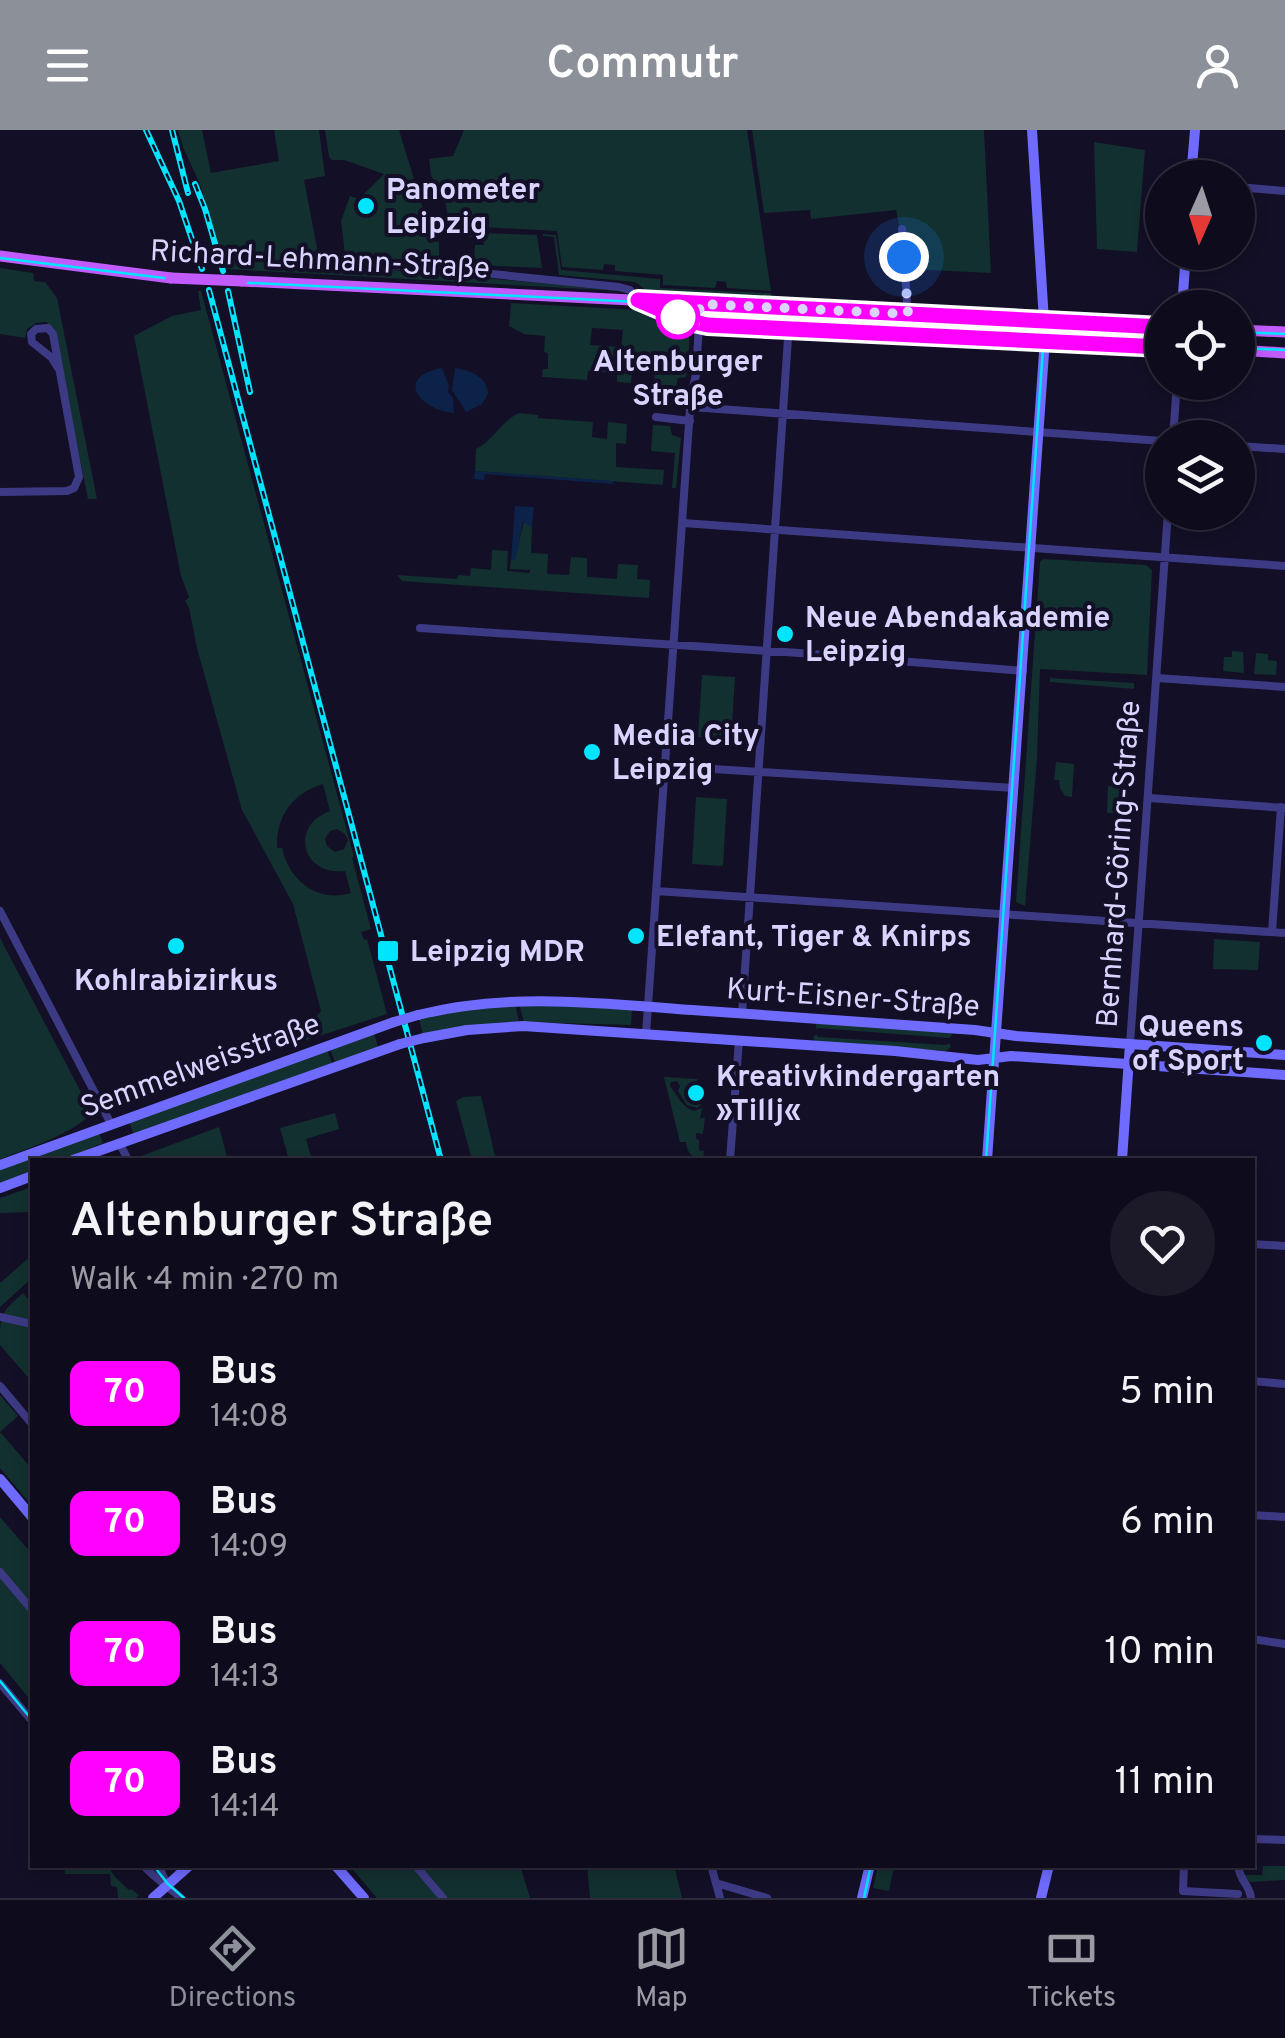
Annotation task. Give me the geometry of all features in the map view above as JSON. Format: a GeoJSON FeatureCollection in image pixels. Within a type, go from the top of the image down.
{"type":"FeatureCollection","features":[{"type":"Feature","properties":{"kind":"main road"},"geometry":{"type":"LineString","coordinates":[[987,1158],[1044,341],[1032,130]]}},
{"type":"Feature","properties":{"kind":"main road"},"geometry":{"type":"LineString","coordinates":[[1192,160],[1194,130]]}},
{"type":"Feature","properties":{"kind":"main road","name":"Richard-Lehmann-Straße"},"geometry":{"type":"LineString","coordinates":[[0,256],[172,278],[1145,325]]}},
{"type":"Feature","properties":{"kind":"main road","name":"Richard-Lehmann-Straße"},"geometry":{"type":"LineString","coordinates":[[638,300],[698,324],[1145,346]]}},
{"type":"Feature","properties":{"kind":"main road"},"geometry":{"type":"LineString","coordinates":[[1255,331],[1285,332]]}},
{"type":"Feature","properties":{"kind":"main road"},"geometry":{"type":"LineString","coordinates":[[1255,351],[1285,353]]}},
{"type":"Feature","properties":{"kind":"main road","name":"Kurt-Eisner-Straße"},"geometry":{"type":"LineString","coordinates":[[418,1015],[516,1001],[648,1006],[1285,1055]]}},
{"type":"Feature","properties":{"kind":"main road","name":"Semmelweisstraße"},"geometry":{"type":"LineString","coordinates":[[0,1164],[418,1015]]}},
{"type":"Feature","properties":{"kind":"main road","name":"Kurt-Eisner-Straße"},"geometry":{"type":"LineString","coordinates":[[424,1038],[508,1026],[982,1060],[1011,1056],[1285,1074]]}},
{"type":"Feature","properties":{"kind":"main road","name":"Semmelweisstraße"},"geometry":{"type":"LineString","coordinates":[[79,1158],[424,1038]]}},
{"type":"Feature","properties":{"kind":"main road","name":"Bernhard-Göring-Straße"},"geometry":{"type":"LineString","coordinates":[[1122,1158],[1130,1044]]}},
{"type":"Feature","properties":{"kind":"main road"},"geometry":{"type":"LineString","coordinates":[[111,1124],[120,1144]]}},
{"type":"Feature","properties":{"kind":"main road"},"geometry":{"type":"LineString","coordinates":[[0,1188],[30,1177]]}},
{"type":"Feature","properties":{"kind":"main road"},"geometry":{"type":"LineString","coordinates":[[0,1480],[30,1515]]}},
{"type":"Feature","properties":{"kind":"main road"},"geometry":{"type":"LineString","coordinates":[[154,1898],[187,1868]]}},
{"type":"Feature","properties":{"kind":"main road"},"geometry":{"type":"LineString","coordinates":[[338,1868],[364,1898]]}},
{"type":"Feature","properties":{"kind":"main road"},"geometry":{"type":"LineString","coordinates":[[862,1898],[869,1868]]}},
{"type":"Feature","properties":{"kind":"main road"},"geometry":{"type":"LineString","coordinates":[[1040,1898],[1047,1868]]}},
{"type":"Feature","properties":{"kind":"street"},"geometry":{"type":"LineString","coordinates":[[1255,188],[1285,191]]}},
{"type":"Feature","properties":{"kind":"street"},"geometry":{"type":"LineString","coordinates":[[902,229],[908,335]]}},
{"type":"Feature","properties":{"kind":"street","name":"Richard-Lehmann-Straße"},"geometry":{"type":"LineString","coordinates":[[342,262],[619,286],[638,300]]}},
{"type":"Feature","properties":{"kind":"street"},"geometry":{"type":"LineString","coordinates":[[646,1034],[700,304]]}},
{"type":"Feature","properties":{"kind":"street"},"geometry":{"type":"LineString","coordinates":[[742,1013],[790,309]]}},
{"type":"Feature","properties":{"kind":"street"},"geometry":{"type":"LineString","coordinates":[[0,492],[66,491],[78,484],[80,478],[58,368],[50,330],[36,329],[31,334],[32,342],[58,368]]}},
{"type":"Feature","properties":{"kind":"street"},"geometry":{"type":"LineString","coordinates":[[657,394],[691,396]]}},
{"type":"Feature","properties":{"kind":"street"},"geometry":{"type":"LineString","coordinates":[[691,407],[1145,439]]}},
{"type":"Feature","properties":{"kind":"street"},"geometry":{"type":"LineString","coordinates":[[656,416],[690,420]]}},
{"type":"Feature","properties":{"kind":"street"},"geometry":{"type":"LineString","coordinates":[[1255,447],[1285,449]]}},
{"type":"Feature","properties":{"kind":"street"},"geometry":{"type":"LineString","coordinates":[[683,523],[1285,566]]}},
{"type":"Feature","properties":{"kind":"street","name":"Bernhard-Göring-Straße"},"geometry":{"type":"LineString","coordinates":[[1130,1044],[1167,530]]}},
{"type":"Feature","properties":{"kind":"street"},"geometry":{"type":"LineString","coordinates":[[420,628],[1022,671]]}},
{"type":"Feature","properties":{"kind":"street"},"geometry":{"type":"LineString","coordinates":[[1157,678],[1285,687]]}},
{"type":"Feature","properties":{"kind":"street"},"geometry":{"type":"LineString","coordinates":[[666,766],[1014,788]]}},
{"type":"Feature","properties":{"kind":"street"},"geometry":{"type":"LineString","coordinates":[[1149,798],[1283,808],[1272,932]]}},
{"type":"Feature","properties":{"kind":"street"},"geometry":{"type":"LineString","coordinates":[[656,891],[1285,933]]}},
{"type":"Feature","properties":{"kind":"street"},"geometry":{"type":"LineString","coordinates":[[0,911],[111,1124]]}},
{"type":"Feature","properties":{"kind":"street"},"geometry":{"type":"LineString","coordinates":[[730,1158],[739,1040]]}},
{"type":"Feature","properties":{"kind":"street","name":"Semmelweisstraße"},"geometry":{"type":"LineString","coordinates":[[120,1144],[127,1158]]}},
{"type":"Feature","properties":{"kind":"street"},"geometry":{"type":"LineString","coordinates":[[1255,1244],[1285,1246]]}},
{"type":"Feature","properties":{"kind":"street"},"geometry":{"type":"LineString","coordinates":[[0,1317],[30,1324]]}},
{"type":"Feature","properties":{"kind":"street"},"geometry":{"type":"LineString","coordinates":[[1255,1382],[1285,1384]]}},
{"type":"Feature","properties":{"kind":"street"},"geometry":{"type":"LineString","coordinates":[[0,1386],[30,1422]]}},
{"type":"Feature","properties":{"kind":"street"},"geometry":{"type":"LineString","coordinates":[[1255,1515],[1285,1517]]}},
{"type":"Feature","properties":{"kind":"street"},"geometry":{"type":"LineString","coordinates":[[0,1572],[30,1608]]}},
{"type":"Feature","properties":{"kind":"street"},"geometry":{"type":"LineString","coordinates":[[1255,1639],[1285,1644]]}},
{"type":"Feature","properties":{"kind":"street"},"geometry":{"type":"LineString","coordinates":[[0,1684],[30,1719]]}},
{"type":"Feature","properties":{"kind":"street"},"geometry":{"type":"LineString","coordinates":[[1255,1838],[1285,1840]]}},
{"type":"Feature","properties":{"kind":"street"},"geometry":{"type":"LineString","coordinates":[[146,1868],[181,1898]]}},
{"type":"Feature","properties":{"kind":"street"},"geometry":{"type":"LineString","coordinates":[[159,1868],[167,1885]]}},
{"type":"Feature","properties":{"kind":"street"},"geometry":{"type":"LineString","coordinates":[[417,1868],[443,1898]]}},
{"type":"Feature","properties":{"kind":"street"},"geometry":{"type":"LineString","coordinates":[[712,1868],[720,1898]]}},
{"type":"Feature","properties":{"kind":"street"},"geometry":{"type":"LineString","coordinates":[[1184,1868],[1183,1891],[1238,1894]]}},
{"type":"Feature","properties":{"kind":"street"},"geometry":{"type":"LineString","coordinates":[[1238,1868],[1251,1890],[1251,1898]]}},
{"type":"Feature","properties":{"kind":"street"},"geometry":{"type":"LineString","coordinates":[[716,1883],[767,1898]]}},
{"type":"Feature","properties":{"kind":"green space"},"geometry":{"type":"Polygon","coordinates":[[[178,130],[202,130],[211,173],[279,161],[274,130],[319,130],[325,176],[304,180],[320,263],[621,291],[226,269],[200,184],[178,130]]]}},
{"type":"Feature","properties":{"kind":"green space"},"geometry":{"type":"Polygon","coordinates":[[[325,130],[399,130],[433,241],[439,242],[439,265],[352,261],[345,254],[341,221],[350,196],[359,199],[384,174],[344,160],[332,160],[325,130]]]}},
{"type":"Feature","properties":{"kind":"green space"},"geometry":{"type":"Polygon","coordinates":[[[464,130],[747,130],[771,291],[727,288],[726,282],[717,281],[715,288],[663,285],[663,275],[615,271],[615,265],[604,264],[603,270],[562,267],[557,231],[483,227],[484,233],[537,235],[542,268],[450,264],[450,258],[474,259],[475,245],[484,245],[483,238],[450,236],[446,205],[431,175],[429,159],[453,156],[464,130]]]}},
{"type":"Feature","properties":{"kind":"green space"},"geometry":{"type":"Polygon","coordinates":[[[752,130],[984,130],[991,273],[908,269],[896,210],[811,219],[810,210],[764,213],[752,130]]]}},
{"type":"Feature","properties":{"kind":"green space"},"geometry":{"type":"Polygon","coordinates":[[[1094,142],[1145,150],[1137,252],[1097,249],[1094,142]]]}},
{"type":"Feature","properties":{"kind":"green space"},"geometry":{"type":"Polygon","coordinates":[[[543,234],[556,235],[561,270],[660,279],[660,288],[771,293],[771,298],[647,291],[635,282],[559,275],[554,237],[543,234]]]}},
{"type":"Feature","properties":{"kind":"green space"},"geometry":{"type":"Polygon","coordinates":[[[0,268],[33,273],[34,281],[45,282],[57,298],[97,499],[88,499],[53,328],[46,322],[36,323],[27,329],[25,338],[0,334],[0,268]]]}},
{"type":"Feature","properties":{"kind":"green space"},"geometry":{"type":"Polygon","coordinates":[[[198,291],[354,857],[371,929],[361,932],[367,939],[387,1014],[282,1048],[292,1028],[310,1021],[321,1011],[293,904],[242,810],[197,648],[134,336],[172,316],[201,310],[198,291]],[[323,784],[303,793],[288,807],[277,836],[277,848],[282,848],[291,870],[307,887],[327,895],[351,893],[345,871],[319,866],[306,848],[309,827],[330,811],[323,784]],[[337,829],[325,839],[335,852],[344,849],[348,840],[337,829]]]}},
{"type":"Feature","properties":{"kind":"green space"},"geometry":{"type":"Polygon","coordinates":[[[511,303],[638,310],[660,318],[675,333],[690,334],[686,377],[678,378],[676,386],[654,385],[655,366],[633,365],[631,383],[617,382],[617,373],[588,371],[587,380],[542,377],[543,369],[548,369],[545,336],[524,334],[509,326],[511,303]],[[592,328],[590,345],[621,347],[623,330],[592,328]]]}},
{"type":"Feature","properties":{"kind":"green space"},"geometry":{"type":"Polygon","coordinates":[[[519,413],[593,422],[592,437],[607,439],[608,422],[627,424],[626,444],[616,443],[616,467],[664,470],[663,485],[475,471],[476,449],[519,413]]]}},
{"type":"Feature","properties":{"kind":"green space"},"geometry":{"type":"Polygon","coordinates":[[[653,425],[670,426],[672,435],[681,438],[676,488],[672,488],[675,453],[651,451],[653,425]]]}},
{"type":"Feature","properties":{"kind":"green space"},"geometry":{"type":"Polygon","coordinates":[[[524,521],[532,527],[531,553],[548,554],[547,574],[569,575],[571,557],[587,558],[587,577],[617,579],[618,564],[638,565],[637,579],[650,580],[649,598],[402,581],[397,575],[457,579],[458,575],[470,576],[471,568],[491,570],[492,550],[508,551],[507,571],[530,573],[530,568],[510,569],[524,521]]]}},
{"type":"Feature","properties":{"kind":"green space"},"geometry":{"type":"Polygon","coordinates":[[[1043,559],[1146,565],[1152,570],[1147,675],[1040,669],[1025,906],[1016,902],[1043,559]]]}},
{"type":"Feature","properties":{"kind":"green space"},"geometry":{"type":"Polygon","coordinates":[[[1232,651],[1243,652],[1244,673],[1223,671],[1224,657],[1232,657],[1232,651]]]}},
{"type":"Feature","properties":{"kind":"green space"},"geometry":{"type":"Polygon","coordinates":[[[1256,653],[1268,654],[1268,660],[1277,661],[1276,675],[1254,674],[1256,653]]]}},
{"type":"Feature","properties":{"kind":"green space"},"geometry":{"type":"Polygon","coordinates":[[[702,675],[735,677],[731,739],[698,737],[702,675]]]}},
{"type":"Feature","properties":{"kind":"green space"},"geometry":{"type":"Polygon","coordinates":[[[1050,678],[1134,683],[1134,689],[1050,682],[1050,678]]]}},
{"type":"Feature","properties":{"kind":"green space"},"geometry":{"type":"Polygon","coordinates":[[[1125,706],[1141,707],[1139,735],[1123,734],[1125,706]]]}},
{"type":"Feature","properties":{"kind":"green space"},"geometry":{"type":"Polygon","coordinates":[[[1056,762],[1074,764],[1072,797],[1065,796],[1059,780],[1054,780],[1056,762]]]}},
{"type":"Feature","properties":{"kind":"green space"},"geometry":{"type":"Polygon","coordinates":[[[1108,786],[1124,787],[1122,814],[1107,813],[1108,786]]]}},
{"type":"Feature","properties":{"kind":"green space"},"geometry":{"type":"Polygon","coordinates":[[[696,797],[727,799],[723,866],[692,864],[696,797]]]}},
{"type":"Feature","properties":{"kind":"green space"},"geometry":{"type":"Polygon","coordinates":[[[0,938],[92,1113],[62,1134],[0,1159],[0,938]]]}},
{"type":"Feature","properties":{"kind":"green space"},"geometry":{"type":"Polygon","coordinates":[[[1214,939],[1260,942],[1258,970],[1213,969],[1214,939]]]}},
{"type":"Feature","properties":{"kind":"green space"},"geometry":{"type":"Polygon","coordinates":[[[515,1004],[519,1021],[423,1034],[419,1019],[440,1014],[515,1004]]]}},
{"type":"Feature","properties":{"kind":"green space"},"geometry":{"type":"Polygon","coordinates":[[[519,1004],[632,1009],[631,1025],[524,1022],[519,1004]]]}},
{"type":"Feature","properties":{"kind":"green space"},"geometry":{"type":"Polygon","coordinates":[[[815,1022],[952,1035],[949,1038],[817,1030],[815,1022]]]}},
{"type":"Feature","properties":{"kind":"green space"},"geometry":{"type":"Polygon","coordinates":[[[374,1033],[378,1047],[335,1062],[330,1049],[374,1033]]]}},
{"type":"Feature","properties":{"kind":"green space"},"geometry":{"type":"Polygon","coordinates":[[[816,1034],[949,1043],[951,1047],[946,1051],[815,1041],[816,1034]]]}},
{"type":"Feature","properties":{"kind":"green space"},"geometry":{"type":"Polygon","coordinates":[[[327,1050],[332,1063],[134,1135],[129,1122],[327,1050]]]}},
{"type":"Feature","properties":{"kind":"green space"},"geometry":{"type":"Polygon","coordinates":[[[664,1077],[697,1079],[697,1088],[704,1097],[697,1108],[687,1105],[677,1081],[671,1082],[686,1107],[694,1111],[702,1108],[700,1119],[705,1117],[703,1134],[696,1133],[703,1158],[690,1154],[686,1142],[680,1142],[664,1077]]]}},
{"type":"Feature","properties":{"kind":"green space"},"geometry":{"type":"Polygon","coordinates":[[[481,1096],[496,1158],[471,1158],[456,1101],[481,1096]]]}},
{"type":"Feature","properties":{"kind":"green space"},"geometry":{"type":"Polygon","coordinates":[[[335,1113],[339,1129],[306,1139],[311,1158],[288,1158],[280,1128],[335,1113]]]}},
{"type":"Feature","properties":{"kind":"green space"},"geometry":{"type":"Polygon","coordinates":[[[219,1127],[227,1158],[142,1158],[219,1127]]]}},
{"type":"Feature","properties":{"kind":"green space"},"geometry":{"type":"Polygon","coordinates":[[[99,1133],[103,1143],[65,1158],[30,1158],[99,1133]]]}},
{"type":"Feature","properties":{"kind":"green space"},"geometry":{"type":"Polygon","coordinates":[[[30,1158],[30,1173],[0,1184],[0,1169],[30,1158]]]}},
{"type":"Feature","properties":{"kind":"green space"},"geometry":{"type":"Polygon","coordinates":[[[30,1188],[30,1212],[0,1213],[0,1198],[30,1188]]]}},
{"type":"Feature","properties":{"kind":"green space"},"geometry":{"type":"Polygon","coordinates":[[[30,1257],[30,1280],[0,1307],[0,1283],[30,1257]]]}},
{"type":"Feature","properties":{"kind":"green space"},"geometry":{"type":"Polygon","coordinates":[[[23,1293],[30,1302],[30,1380],[0,1345],[0,1326],[10,1305],[23,1293]]]}},
{"type":"Feature","properties":{"kind":"green space"},"geometry":{"type":"Polygon","coordinates":[[[0,1395],[18,1416],[0,1432],[0,1395]]]}},
{"type":"Feature","properties":{"kind":"green space"},"geometry":{"type":"Polygon","coordinates":[[[0,1432],[30,1467],[30,1504],[0,1468],[0,1432]]]}},
{"type":"Feature","properties":{"kind":"green space"},"geometry":{"type":"Polygon","coordinates":[[[0,1517],[30,1552],[30,1700],[0,1663],[0,1517]]]}},
{"type":"Feature","properties":{"kind":"green space"},"geometry":{"type":"Polygon","coordinates":[[[1263,1866],[1285,1866],[1285,1880],[1250,1882],[1243,1875],[1262,1875],[1263,1866]]]}},
{"type":"Feature","properties":{"kind":"green space"},"geometry":{"type":"Polygon","coordinates":[[[65,1868],[109,1868],[139,1895],[118,1898],[110,1874],[65,1874],[65,1868]]]}},
{"type":"Feature","properties":{"kind":"green space"},"geometry":{"type":"Polygon","coordinates":[[[521,1868],[530,1898],[377,1898],[353,1870],[521,1868]]]}},
{"type":"Feature","properties":{"kind":"green space"},"geometry":{"type":"Polygon","coordinates":[[[587,1868],[675,1868],[682,1898],[590,1898],[587,1868]]]}},
{"type":"Feature","properties":{"kind":"green space"},"geometry":{"type":"Polygon","coordinates":[[[877,1868],[894,1868],[889,1891],[873,1888],[877,1868]]]}},
{"type":"Feature","properties":{"kind":"water"},"geometry":{"type":"Polygon","coordinates":[[[442,368],[454,413],[430,406],[417,392],[419,378],[442,368]]]}},
{"type":"Feature","properties":{"kind":"water"},"geometry":{"type":"Polygon","coordinates":[[[455,368],[477,375],[487,388],[482,404],[466,412],[452,390],[455,368]]]}},
{"type":"Feature","properties":{"kind":"water"},"geometry":{"type":"Polygon","coordinates":[[[475,471],[613,484],[485,474],[484,480],[474,479],[475,471]]]}},
{"type":"Feature","properties":{"kind":"water"},"geometry":{"type":"Polygon","coordinates":[[[515,506],[534,507],[532,527],[523,522],[515,560],[511,560],[515,506]]]}},
{"type":"Feature","properties":{"kind":"tram line"},"geometry":{"type":"LineString","coordinates":[[0,258],[172,279],[638,302],[715,324],[1145,343]]}},
{"type":"Feature","properties":{"kind":"tram line"},"geometry":{"type":"LineString","coordinates":[[678,304],[1145,328]]}},
{"type":"Feature","properties":{"kind":"tram line"},"geometry":{"type":"LineString","coordinates":[[986,1158],[1043,348],[1052,331]]}},
{"type":"Feature","properties":{"kind":"tram line"},"geometry":{"type":"LineString","coordinates":[[1255,333],[1285,334]]}},
{"type":"Feature","properties":{"kind":"tram line"},"geometry":{"type":"LineString","coordinates":[[1255,349],[1285,350]]}},
{"type":"Feature","properties":{"kind":"tram line"},"geometry":{"type":"LineString","coordinates":[[0,1681],[30,1718]]}},
{"type":"Feature","properties":{"kind":"tram line"},"geometry":{"type":"LineString","coordinates":[[155,1868],[184,1898]]}},
{"type":"Feature","properties":{"kind":"tram line"},"geometry":{"type":"LineString","coordinates":[[864,1898],[870,1868]]}},
{"type":"Feature","properties":{"kind":"railway"},"geometry":{"type":"LineString","coordinates":[[146,130],[179,201],[202,269]]}},
{"type":"Feature","properties":{"kind":"railway"},"geometry":{"type":"LineString","coordinates":[[172,130],[188,193]]}},
{"type":"Feature","properties":{"kind":"railway"},"geometry":{"type":"LineString","coordinates":[[195,184],[223,271]]}},
{"type":"Feature","properties":{"kind":"railway"},"geometry":{"type":"LineString","coordinates":[[209,290],[440,1158]]}},
{"type":"Feature","properties":{"kind":"railway"},"geometry":{"type":"LineString","coordinates":[[228,291],[250,392]]}},
{"type":"Feature","properties":{"kind":"bus line","name":"70"},"geometry":{"type":"LineString","coordinates":[[1145,326],[638,300],[685,320],[708,325],[1145,346]]}},
{"type":"Feature","properties":{"kind":"place","name":"Panometer Leipzig"},"geometry":{"type":"Point","coordinates":[366,206]}},
{"type":"Feature","properties":{"kind":"place","name":"Altenburger Straße"},"geometry":{"type":"Point","coordinates":[678,317]}},
{"type":"Feature","properties":{"kind":"place","name":"Neue Abendakademie Leipzig"},"geometry":{"type":"Point","coordinates":[785,634]}},
{"type":"Feature","properties":{"kind":"place","name":"Media City Leipzig"},"geometry":{"type":"Point","coordinates":[592,752]}},
{"type":"Feature","properties":{"kind":"place","name":"Elefant, Tiger & Knirps"},"geometry":{"type":"Point","coordinates":[636,936]}},
{"type":"Feature","properties":{"kind":"place","name":"Kohlrabizirkus"},"geometry":{"type":"Point","coordinates":[176,946]}},
{"type":"Feature","properties":{"kind":"place","name":"Leipzig MDR"},"geometry":{"type":"Point","coordinates":[388,951]}},
{"type":"Feature","properties":{"kind":"place","name":"Queens of Sport"},"geometry":{"type":"Point","coordinates":[1264,1043]}},
{"type":"Feature","properties":{"kind":"place","name":"Kreativkindergarten »Tillj«"},"geometry":{"type":"Point","coordinates":[696,1093]}},
{"type":"Feature","properties":{"kind":"route"},"geometry":{"type":"LineString","coordinates":[[678,317],[698,324],[700,304],[908,314],[904,257]]}}]}
